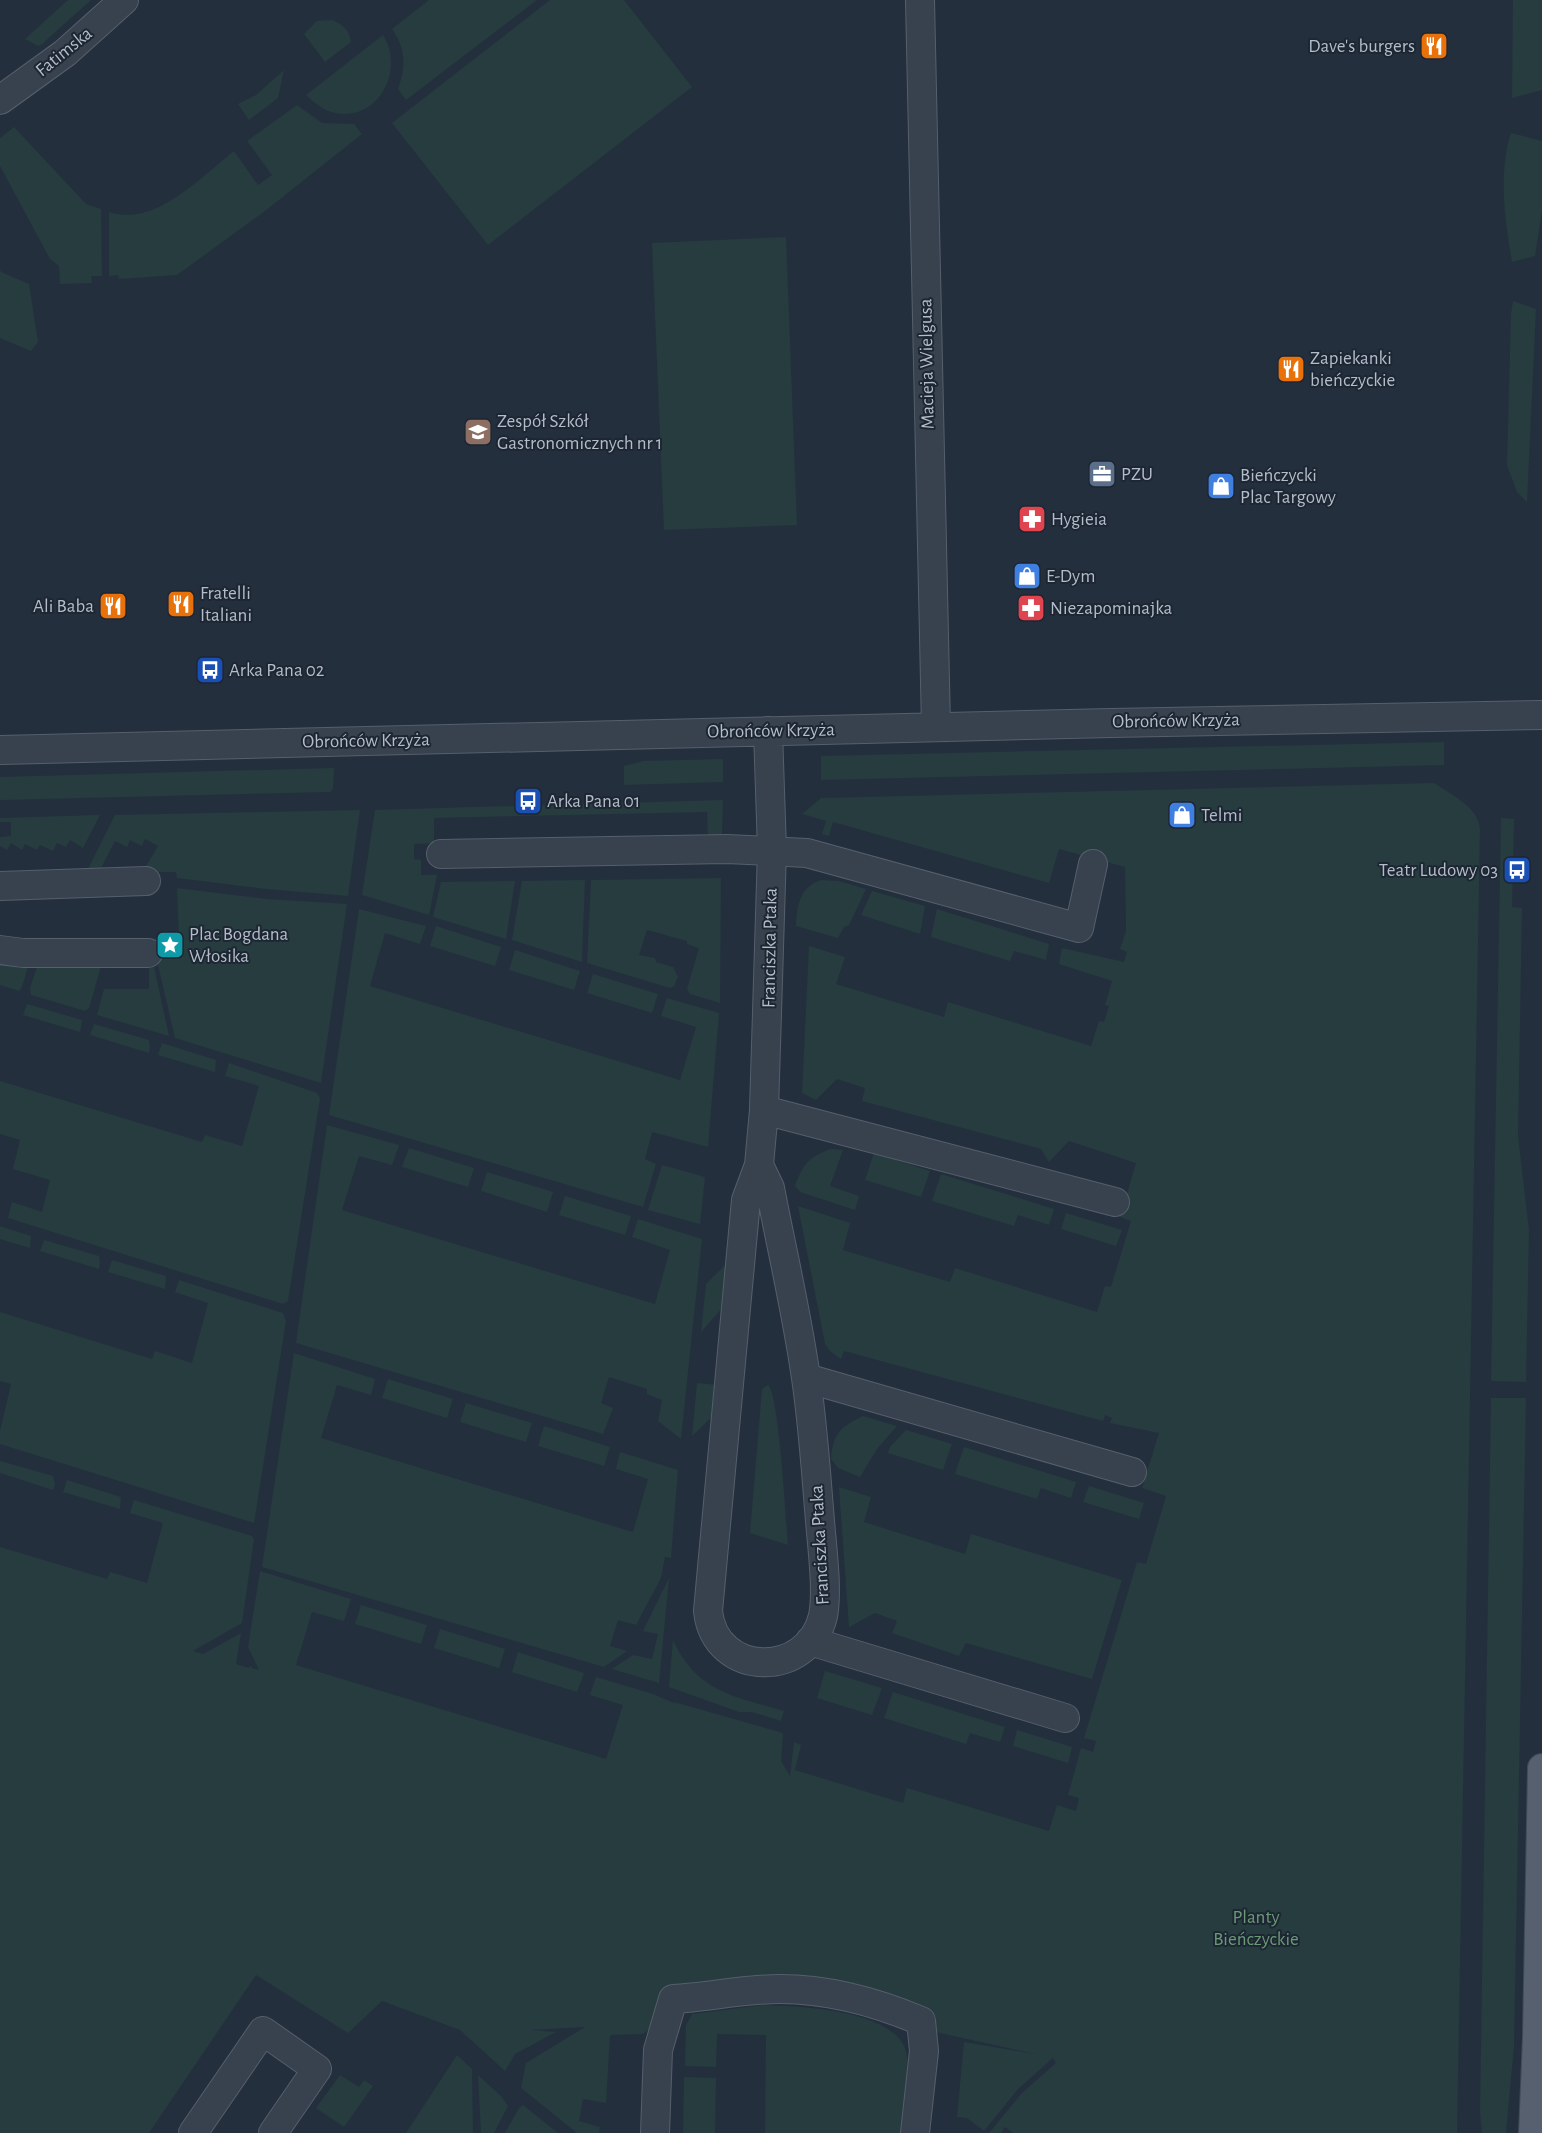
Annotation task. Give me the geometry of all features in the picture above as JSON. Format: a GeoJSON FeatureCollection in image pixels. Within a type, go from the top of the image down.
{"type":"FeatureCollection","features":[{"type":"Feature","properties":{"kind":"main road"},"geometry":{"type":"LineString","coordinates":[[1533,2133],[1537,2037],[1542,1768]]}},
{"type":"Feature","properties":{"kind":"street","name":"Fatimska"},"geometry":{"type":"LineString","coordinates":[[0,100],[58,58],[124,0]]}},
{"type":"Feature","properties":{"kind":"street","name":"Macieja Wielgusa"},"geometry":{"type":"LineString","coordinates":[[920,0],[936,727]]}},
{"type":"Feature","properties":{"kind":"street","name":"Obrońców Krzyża"},"geometry":{"type":"LineString","coordinates":[[0,750],[936,727],[1542,715]]}},
{"type":"Feature","properties":{"kind":"street","name":"Franciszka Ptaka"},"geometry":{"type":"LineString","coordinates":[[759,1165],[770,1188],[806,1378],[816,1468],[824,1602],[820,1623],[810,1641],[796,1653],[778,1661],[763,1663],[748,1661],[722,1646],[709,1625],[708,1611],[746,1200],[759,1165],[764,1110],[772,850],[768,731]]}},
{"type":"Feature","properties":{"kind":"street"},"geometry":{"type":"LineString","coordinates":[[441,854],[772,850],[810,853],[1079,928],[1093,864]]}},
{"type":"Feature","properties":{"kind":"street"},"geometry":{"type":"LineString","coordinates":[[0,886],[146,881]]}},
{"type":"Feature","properties":{"kind":"street"},"geometry":{"type":"LineString","coordinates":[[0,950],[23,953],[148,953]]}},
{"type":"Feature","properties":{"kind":"street"},"geometry":{"type":"LineString","coordinates":[[764,1110],[1115,1202]]}},
{"type":"Feature","properties":{"kind":"street"},"geometry":{"type":"LineString","coordinates":[[806,1378],[1132,1472]]}},
{"type":"Feature","properties":{"kind":"street"},"geometry":{"type":"LineString","coordinates":[[810,1641],[1064,1718]]}},
{"type":"Feature","properties":{"kind":"street"},"geometry":{"type":"LineString","coordinates":[[655,2133],[658,2050],[665,2032],[673,1999],[780,1989],[816,1991],[884,2005],[921,2021],[924,2051],[915,2133]]}},
{"type":"Feature","properties":{"kind":"street"},"geometry":{"type":"LineString","coordinates":[[193,2133],[263,2031],[317,2069],[274,2133]]}},
{"type":"Feature","properties":{"kind":"green space"},"geometry":{"type":"Polygon","coordinates":[[[68,0],[91,0],[42,44],[38,46],[25,39],[68,0]]]}},
{"type":"Feature","properties":{"kind":"green space"},"geometry":{"type":"Polygon","coordinates":[[[429,0],[537,0],[406,100],[398,89],[403,58],[397,36],[392,29],[429,0]]]}},
{"type":"Feature","properties":{"kind":"green space"},"geometry":{"type":"Polygon","coordinates":[[[550,0],[624,0],[692,87],[488,245],[392,123],[550,0]]]}},
{"type":"Feature","properties":{"kind":"green space"},"geometry":{"type":"Polygon","coordinates":[[[1513,0],[1542,0],[1542,90],[1512,98],[1513,0]]]}},
{"type":"Feature","properties":{"kind":"green space"},"geometry":{"type":"Polygon","coordinates":[[[332,20],[345,28],[351,42],[325,62],[304,34],[317,21],[332,20]]]}},
{"type":"Feature","properties":{"kind":"green space"},"geometry":{"type":"Polygon","coordinates":[[[383,35],[389,48],[391,63],[389,77],[384,90],[375,101],[364,109],[351,114],[335,113],[323,109],[306,95],[383,35]]]}},
{"type":"Feature","properties":{"kind":"green space"},"geometry":{"type":"Polygon","coordinates":[[[284,70],[278,98],[249,120],[238,104],[256,95],[284,70]]]}},
{"type":"Feature","properties":{"kind":"green space"},"geometry":{"type":"Polygon","coordinates":[[[297,105],[322,123],[354,124],[362,134],[265,211],[177,275],[119,279],[118,275],[109,276],[109,212],[126,215],[143,213],[160,207],[192,186],[234,151],[258,185],[272,175],[247,141],[297,105]]]}},
{"type":"Feature","properties":{"kind":"green space"},"geometry":{"type":"Polygon","coordinates":[[[14,127],[86,204],[101,209],[102,276],[91,276],[92,283],[60,284],[59,266],[50,259],[0,166],[0,138],[14,127]]]}},
{"type":"Feature","properties":{"kind":"green space"},"geometry":{"type":"Polygon","coordinates":[[[1511,133],[1542,141],[1542,210],[1535,256],[1512,262],[1504,197],[1505,164],[1511,133]]]}},
{"type":"Feature","properties":{"kind":"green space"},"geometry":{"type":"Polygon","coordinates":[[[786,237],[797,525],[664,530],[652,243],[786,237]]]}},
{"type":"Feature","properties":{"kind":"green space"},"geometry":{"type":"Polygon","coordinates":[[[0,269],[1,272],[29,284],[38,342],[31,351],[0,338],[0,269]]]}},
{"type":"Feature","properties":{"kind":"green space"},"geometry":{"type":"Polygon","coordinates":[[[1513,301],[1536,309],[1527,502],[1517,492],[1507,465],[1511,314],[1513,301]]]}},
{"type":"Feature","properties":{"kind":"green space"},"geometry":{"type":"Polygon","coordinates":[[[1444,742],[1444,765],[821,780],[821,756],[1444,742]]]}},
{"type":"Feature","properties":{"kind":"green space"},"geometry":{"type":"Polygon","coordinates":[[[723,759],[723,782],[624,785],[624,766],[644,761],[723,759]]]}},
{"type":"Feature","properties":{"kind":"green space"},"geometry":{"type":"Polygon","coordinates":[[[334,768],[333,789],[330,792],[0,800],[0,777],[334,768]]]}},
{"type":"Feature","properties":{"kind":"green space","name":"Planty Bieńczyckie"},"geometry":{"type":"Polygon","coordinates":[[[1434,783],[1463,802],[1475,814],[1480,829],[1457,2133],[1013,2133],[1005,2127],[1001,2133],[989,2133],[1022,2093],[1056,2063],[1053,2058],[1018,2089],[984,2131],[967,2118],[957,2117],[964,2042],[1035,2054],[818,2006],[772,2000],[655,2017],[654,2026],[643,2034],[610,2035],[606,2103],[583,2099],[579,2121],[600,2127],[599,2133],[577,2133],[521,2088],[526,2063],[585,2027],[530,2030],[556,2032],[515,2054],[505,2071],[460,2030],[382,2001],[348,2033],[256,1975],[149,2133],[0,2133],[0,1547],[107,1579],[110,1572],[147,1583],[163,1523],[130,1513],[134,1500],[252,1536],[254,1539],[242,1623],[193,1651],[203,1654],[241,1633],[236,1664],[249,1668],[250,1665],[252,1668],[259,1670],[248,1647],[260,1571],[351,1599],[344,1621],[312,1612],[296,1665],[606,1759],[623,1705],[590,1695],[596,1677],[653,1694],[676,1704],[674,1702],[783,1733],[781,1761],[790,1776],[794,1742],[801,1745],[795,1770],[903,1803],[907,1788],[1049,1831],[1057,1805],[1076,1811],[1079,1798],[1068,1795],[1081,1748],[1093,1752],[1096,1741],[1084,1738],[1137,1562],[1146,1564],[1166,1496],[1142,1488],[1159,1433],[1110,1423],[1112,1418],[1105,1415],[1103,1421],[844,1351],[841,1359],[831,1352],[825,1344],[798,1206],[850,1223],[843,1250],[950,1282],[955,1268],[1097,1312],[1105,1286],[1111,1287],[1131,1221],[1120,1217],[1136,1163],[1069,1141],[1049,1162],[1041,1149],[862,1101],[865,1088],[837,1079],[816,1100],[802,1093],[809,946],[845,957],[836,984],[944,1017],[948,1002],[1091,1046],[1099,1021],[1104,1022],[1109,1006],[1105,1005],[1112,981],[1059,964],[1062,948],[1124,962],[1127,952],[1120,949],[1126,931],[1125,867],[1059,849],[1049,883],[833,822],[829,836],[822,834],[826,821],[802,814],[821,798],[1434,783]]]}},
{"type":"Feature","properties":{"kind":"green space"},"geometry":{"type":"Polygon","coordinates":[[[723,800],[722,835],[708,837],[707,812],[434,818],[434,843],[414,844],[414,859],[421,860],[421,875],[437,875],[429,915],[362,895],[375,810],[723,800]]]}},
{"type":"Feature","properties":{"kind":"green space"},"geometry":{"type":"Polygon","coordinates":[[[360,810],[348,896],[266,889],[177,878],[176,872],[147,872],[145,868],[158,846],[145,839],[142,846],[130,840],[127,847],[115,841],[100,870],[87,871],[115,815],[360,810]]]}},
{"type":"Feature","properties":{"kind":"green space"},"geometry":{"type":"Polygon","coordinates":[[[100,815],[83,848],[70,840],[66,847],[57,843],[53,851],[40,845],[37,850],[25,844],[22,850],[11,843],[7,850],[0,846],[0,837],[11,836],[11,822],[0,822],[0,818],[100,815]]]}},
{"type":"Feature","properties":{"kind":"green space"},"geometry":{"type":"Polygon","coordinates":[[[1501,818],[1514,819],[1512,907],[1522,908],[1518,1136],[1529,1230],[1526,1382],[1491,1381],[1501,818]]]}},
{"type":"Feature","properties":{"kind":"green space"},"geometry":{"type":"Polygon","coordinates":[[[721,878],[720,1003],[690,994],[687,989],[699,948],[687,944],[687,941],[647,930],[639,955],[655,958],[656,962],[673,967],[678,977],[674,986],[670,988],[587,963],[591,880],[721,878]]]}},
{"type":"Feature","properties":{"kind":"green space"},"geometry":{"type":"Polygon","coordinates":[[[585,880],[582,962],[512,940],[522,881],[585,880]]]}},
{"type":"Feature","properties":{"kind":"green space"},"geometry":{"type":"Polygon","coordinates":[[[821,880],[839,881],[866,889],[849,925],[844,927],[838,938],[796,926],[797,912],[804,893],[808,887],[821,880]]]}},
{"type":"Feature","properties":{"kind":"green space"},"geometry":{"type":"Polygon","coordinates":[[[515,881],[506,939],[433,917],[441,882],[515,881]]]}},
{"type":"Feature","properties":{"kind":"green space"},"geometry":{"type":"Polygon","coordinates":[[[177,888],[267,899],[347,904],[321,1083],[175,1038],[155,952],[155,938],[179,938],[177,888]]]}},
{"type":"Feature","properties":{"kind":"green space"},"geometry":{"type":"Polygon","coordinates":[[[872,891],[925,906],[920,934],[861,915],[872,891]]]}},
{"type":"Feature","properties":{"kind":"green space"},"geometry":{"type":"Polygon","coordinates":[[[359,909],[426,926],[420,944],[385,933],[370,986],[680,1080],[696,1027],[661,1016],[667,998],[719,1013],[708,1147],[652,1132],[645,1159],[656,1164],[643,1207],[329,1115],[359,909]]]}},
{"type":"Feature","properties":{"kind":"green space"},"geometry":{"type":"Polygon","coordinates":[[[937,909],[1049,944],[1046,960],[1014,951],[1010,961],[931,937],[937,909]]]}},
{"type":"Feature","properties":{"kind":"green space"},"geometry":{"type":"Polygon","coordinates":[[[436,926],[501,947],[495,966],[430,946],[436,926]]]}},
{"type":"Feature","properties":{"kind":"green space"},"geometry":{"type":"Polygon","coordinates":[[[515,950],[580,971],[574,990],[509,970],[515,950]]]}},
{"type":"Feature","properties":{"kind":"green space"},"geometry":{"type":"Polygon","coordinates":[[[0,958],[29,963],[19,991],[0,985],[0,958]]]}},
{"type":"Feature","properties":{"kind":"green space"},"geometry":{"type":"Polygon","coordinates":[[[153,962],[169,1036],[97,1015],[104,989],[149,989],[149,963],[153,962]]]}},
{"type":"Feature","properties":{"kind":"green space"},"geometry":{"type":"Polygon","coordinates":[[[102,963],[89,1008],[85,1011],[31,995],[30,988],[38,964],[102,963]]]}},
{"type":"Feature","properties":{"kind":"green space"},"geometry":{"type":"Polygon","coordinates":[[[593,974],[658,994],[652,1013],[587,993],[593,974]]]}},
{"type":"Feature","properties":{"kind":"green space"},"geometry":{"type":"Polygon","coordinates":[[[27,1004],[82,1020],[80,1032],[23,1015],[27,1004]]]}},
{"type":"Feature","properties":{"kind":"green space"},"geometry":{"type":"Polygon","coordinates":[[[94,1024],[149,1040],[149,1053],[90,1035],[94,1024]]]}},
{"type":"Feature","properties":{"kind":"green space"},"geometry":{"type":"Polygon","coordinates":[[[162,1043],[216,1060],[215,1072],[158,1055],[162,1043]]]}},
{"type":"Feature","properties":{"kind":"green space"},"geometry":{"type":"Polygon","coordinates":[[[229,1063],[317,1093],[320,1098],[288,1301],[283,1304],[8,1218],[12,1202],[42,1212],[50,1180],[13,1169],[20,1140],[0,1134],[0,1081],[202,1142],[205,1135],[242,1146],[259,1086],[225,1076],[229,1063]]]}},
{"type":"Feature","properties":{"kind":"green space"},"geometry":{"type":"Polygon","coordinates":[[[327,1125],[399,1145],[392,1165],[359,1156],[342,1210],[655,1304],[670,1250],[632,1237],[638,1219],[702,1239],[681,1439],[658,1421],[662,1400],[647,1394],[647,1389],[609,1377],[601,1403],[613,1408],[603,1434],[296,1343],[327,1125]]]}},
{"type":"Feature","properties":{"kind":"green space"},"geometry":{"type":"Polygon","coordinates":[[[409,1148],[474,1168],[468,1187],[402,1167],[409,1148]]]}},
{"type":"Feature","properties":{"kind":"green space"},"geometry":{"type":"Polygon","coordinates":[[[830,1149],[843,1150],[830,1186],[859,1196],[855,1210],[800,1192],[795,1186],[807,1163],[816,1155],[830,1149]]]}},
{"type":"Feature","properties":{"kind":"green space"},"geometry":{"type":"Polygon","coordinates":[[[874,1153],[930,1171],[921,1197],[865,1180],[874,1153]]]}},
{"type":"Feature","properties":{"kind":"green space"},"geometry":{"type":"Polygon","coordinates":[[[662,1165],[705,1177],[700,1224],[648,1210],[662,1165]]]}},
{"type":"Feature","properties":{"kind":"green space"},"geometry":{"type":"Polygon","coordinates":[[[487,1172],[553,1192],[547,1212],[481,1191],[487,1172]]]}},
{"type":"Feature","properties":{"kind":"green space"},"geometry":{"type":"Polygon","coordinates":[[[941,1174],[1054,1209],[1049,1225],[1018,1215],[1014,1226],[932,1201],[941,1174]]]}},
{"type":"Feature","properties":{"kind":"green space"},"geometry":{"type":"Polygon","coordinates":[[[565,1196],[631,1216],[625,1235],[559,1215],[565,1196]]]}},
{"type":"Feature","properties":{"kind":"green space"},"geometry":{"type":"Polygon","coordinates":[[[1066,1213],[1122,1230],[1116,1246],[1061,1229],[1066,1213]]]}},
{"type":"Feature","properties":{"kind":"green space"},"geometry":{"type":"Polygon","coordinates":[[[0,1226],[31,1236],[30,1248],[0,1239],[0,1226]]]}},
{"type":"Feature","properties":{"kind":"green space"},"geometry":{"type":"Polygon","coordinates":[[[44,1240],[99,1256],[99,1269],[40,1251],[44,1240]]]}},
{"type":"Feature","properties":{"kind":"green space"},"geometry":{"type":"Polygon","coordinates":[[[112,1260],[166,1276],[165,1289],[108,1272],[112,1260]]]}},
{"type":"Feature","properties":{"kind":"green space"},"geometry":{"type":"Polygon","coordinates":[[[728,1262],[724,1306],[701,1332],[706,1284],[728,1262]]]}},
{"type":"Feature","properties":{"kind":"green space"},"geometry":{"type":"Polygon","coordinates":[[[179,1280],[283,1313],[286,1321],[254,1523],[0,1444],[0,1431],[11,1384],[0,1381],[0,1312],[152,1359],[155,1351],[192,1363],[208,1303],[175,1292],[179,1280]]]}},
{"type":"Feature","properties":{"kind":"green space"},"geometry":{"type":"Polygon","coordinates":[[[294,1353],[375,1379],[371,1395],[337,1385],[321,1438],[633,1532],[648,1479],[616,1469],[620,1452],[678,1470],[671,1558],[665,1557],[661,1578],[636,1625],[618,1620],[610,1646],[627,1651],[604,1667],[262,1567],[294,1353]]]}},
{"type":"Feature","properties":{"kind":"green space"},"geometry":{"type":"Polygon","coordinates":[[[388,1379],[453,1399],[447,1418],[382,1398],[388,1379]]]}},
{"type":"Feature","properties":{"kind":"green space"},"geometry":{"type":"Polygon","coordinates":[[[697,1383],[717,1385],[714,1415],[692,1436],[697,1383]]]}},
{"type":"Feature","properties":{"kind":"green space"},"geometry":{"type":"Polygon","coordinates":[[[768,1385],[772,1393],[779,1433],[788,1545],[750,1533],[762,1389],[768,1385]]]}},
{"type":"Feature","properties":{"kind":"green space"},"geometry":{"type":"Polygon","coordinates":[[[1491,1398],[1526,1398],[1514,2046],[1506,2133],[1482,2133],[1480,2112],[1491,1398]]]}},
{"type":"Feature","properties":{"kind":"green space"},"geometry":{"type":"Polygon","coordinates":[[[466,1403],[532,1423],[526,1442],[460,1422],[466,1403]]]}},
{"type":"Feature","properties":{"kind":"green space"},"geometry":{"type":"Polygon","coordinates":[[[863,1416],[897,1426],[877,1449],[860,1477],[838,1468],[831,1459],[834,1443],[839,1432],[863,1416]]]}},
{"type":"Feature","properties":{"kind":"green space"},"geometry":{"type":"Polygon","coordinates":[[[544,1426],[610,1447],[604,1466],[538,1446],[544,1426]]]}},
{"type":"Feature","properties":{"kind":"green space"},"geometry":{"type":"Polygon","coordinates":[[[906,1430],[952,1444],[943,1470],[888,1453],[890,1447],[906,1430]]]}},
{"type":"Feature","properties":{"kind":"green space"},"geometry":{"type":"Polygon","coordinates":[[[964,1447],[1076,1482],[1071,1498],[1041,1488],[1037,1499],[955,1474],[964,1447]]]}},
{"type":"Feature","properties":{"kind":"green space"},"geometry":{"type":"Polygon","coordinates":[[[0,1461],[53,1476],[55,1484],[53,1490],[0,1473],[0,1461]]]}},
{"type":"Feature","properties":{"kind":"green space"},"geometry":{"type":"Polygon","coordinates":[[[67,1480],[121,1497],[120,1509],[63,1492],[67,1480]]]}},
{"type":"Feature","properties":{"kind":"green space"},"geometry":{"type":"Polygon","coordinates":[[[1089,1486],[1144,1503],[1139,1519],[1083,1502],[1089,1486]]]}},
{"type":"Feature","properties":{"kind":"green space"},"geometry":{"type":"Polygon","coordinates":[[[839,1487],[871,1497],[864,1522],[965,1554],[971,1534],[1122,1580],[1092,1679],[966,1643],[959,1656],[892,1633],[897,1621],[875,1613],[849,1627],[839,1487]]]}},
{"type":"Feature","properties":{"kind":"green space"},"geometry":{"type":"Polygon","coordinates":[[[669,1578],[659,1683],[612,1669],[633,1655],[652,1659],[658,1634],[643,1631],[669,1578]]]}},
{"type":"Feature","properties":{"kind":"green space"},"geometry":{"type":"Polygon","coordinates":[[[361,1605],[427,1625],[421,1644],[355,1624],[361,1605]]]}},
{"type":"Feature","properties":{"kind":"green space"},"geometry":{"type":"Polygon","coordinates":[[[440,1629],[505,1649],[499,1668],[434,1648],[440,1629]]]}},
{"type":"Feature","properties":{"kind":"green space"},"geometry":{"type":"Polygon","coordinates":[[[673,1640],[693,1671],[705,1681],[733,1696],[784,1711],[781,1721],[752,1712],[739,1712],[669,1687],[673,1640]]]}},
{"type":"Feature","properties":{"kind":"green space"},"geometry":{"type":"Polygon","coordinates":[[[518,1652],[584,1673],[577,1692],[512,1672],[518,1652]]]}},
{"type":"Feature","properties":{"kind":"green space"},"geometry":{"type":"Polygon","coordinates":[[[825,1671],[882,1688],[872,1715],[817,1698],[825,1671]]]}},
{"type":"Feature","properties":{"kind":"green space"},"geometry":{"type":"Polygon","coordinates":[[[893,1692],[1005,1727],[1000,1742],[970,1733],[966,1744],[884,1718],[893,1692]]]}},
{"type":"Feature","properties":{"kind":"green space"},"geometry":{"type":"Polygon","coordinates":[[[1017,1730],[1072,1747],[1068,1763],[1013,1746],[1017,1730]]]}},
{"type":"Feature","properties":{"kind":"green space"},"geometry":{"type":"Polygon","coordinates":[[[763,2005],[822,2009],[846,2013],[869,2020],[888,2029],[901,2041],[907,2057],[907,2065],[900,2133],[765,2133],[766,2035],[717,2034],[716,2067],[685,2066],[686,2025],[692,2014],[763,2005]]]}},
{"type":"Feature","properties":{"kind":"green space"},"geometry":{"type":"Polygon","coordinates":[[[457,2055],[472,2069],[473,2133],[406,2133],[457,2055]]]}},
{"type":"Feature","properties":{"kind":"green space"},"geometry":{"type":"Polygon","coordinates":[[[340,2075],[359,2087],[364,2080],[373,2086],[344,2127],[316,2108],[340,2075]]]}},
{"type":"Feature","properties":{"kind":"green space"},"geometry":{"type":"Polygon","coordinates":[[[478,2075],[502,2097],[508,2106],[494,2133],[481,2133],[478,2075]]]}},
{"type":"Feature","properties":{"kind":"green space"},"geometry":{"type":"Polygon","coordinates":[[[684,2077],[716,2078],[715,2133],[683,2133],[684,2077]]]}},
{"type":"Feature","properties":{"kind":"green space"},"geometry":{"type":"Polygon","coordinates":[[[523,2105],[558,2133],[505,2133],[519,2108],[523,2105]]]}},
{"type":"Feature","properties":{"kind":"place","name":"Dave's burgers"},"geometry":{"type":"Point","coordinates":[1434,46]}},
{"type":"Feature","properties":{"kind":"place","name":"Zapiekanki bieńczyckie"},"geometry":{"type":"Point","coordinates":[1291,369]}},
{"type":"Feature","properties":{"kind":"place","name":"Zespół Szkół Gastronomicznych nr 1"},"geometry":{"type":"Point","coordinates":[478,432]}},
{"type":"Feature","properties":{"kind":"place","name":"PZU"},"geometry":{"type":"Point","coordinates":[1102,474]}},
{"type":"Feature","properties":{"kind":"place","name":"Bieńczycki Plac Targowy"},"geometry":{"type":"Point","coordinates":[1221,486]}},
{"type":"Feature","properties":{"kind":"place","name":"Hygieia"},"geometry":{"type":"Point","coordinates":[1032,519]}},
{"type":"Feature","properties":{"kind":"place","name":"E-Dym"},"geometry":{"type":"Point","coordinates":[1027,576]}},
{"type":"Feature","properties":{"kind":"place","name":"Fratelli Italiani"},"geometry":{"type":"Point","coordinates":[181,604]}},
{"type":"Feature","properties":{"kind":"place","name":"Ali Baba"},"geometry":{"type":"Point","coordinates":[113,606]}},
{"type":"Feature","properties":{"kind":"place","name":"Niezapominajka"},"geometry":{"type":"Point","coordinates":[1031,608]}},
{"type":"Feature","properties":{"kind":"place","name":"Arka Pana 02"},"geometry":{"type":"Point","coordinates":[210,670]}},
{"type":"Feature","properties":{"kind":"place","name":"Arka Pana 01"},"geometry":{"type":"Point","coordinates":[528,801]}},
{"type":"Feature","properties":{"kind":"place","name":"Telmi"},"geometry":{"type":"Point","coordinates":[1182,815]}},
{"type":"Feature","properties":{"kind":"place","name":"Teatr Ludowy 03"},"geometry":{"type":"Point","coordinates":[1517,870]}},
{"type":"Feature","properties":{"kind":"place","name":"Plac Bogdana Włosika"},"geometry":{"type":"Point","coordinates":[170,945]}}]}
